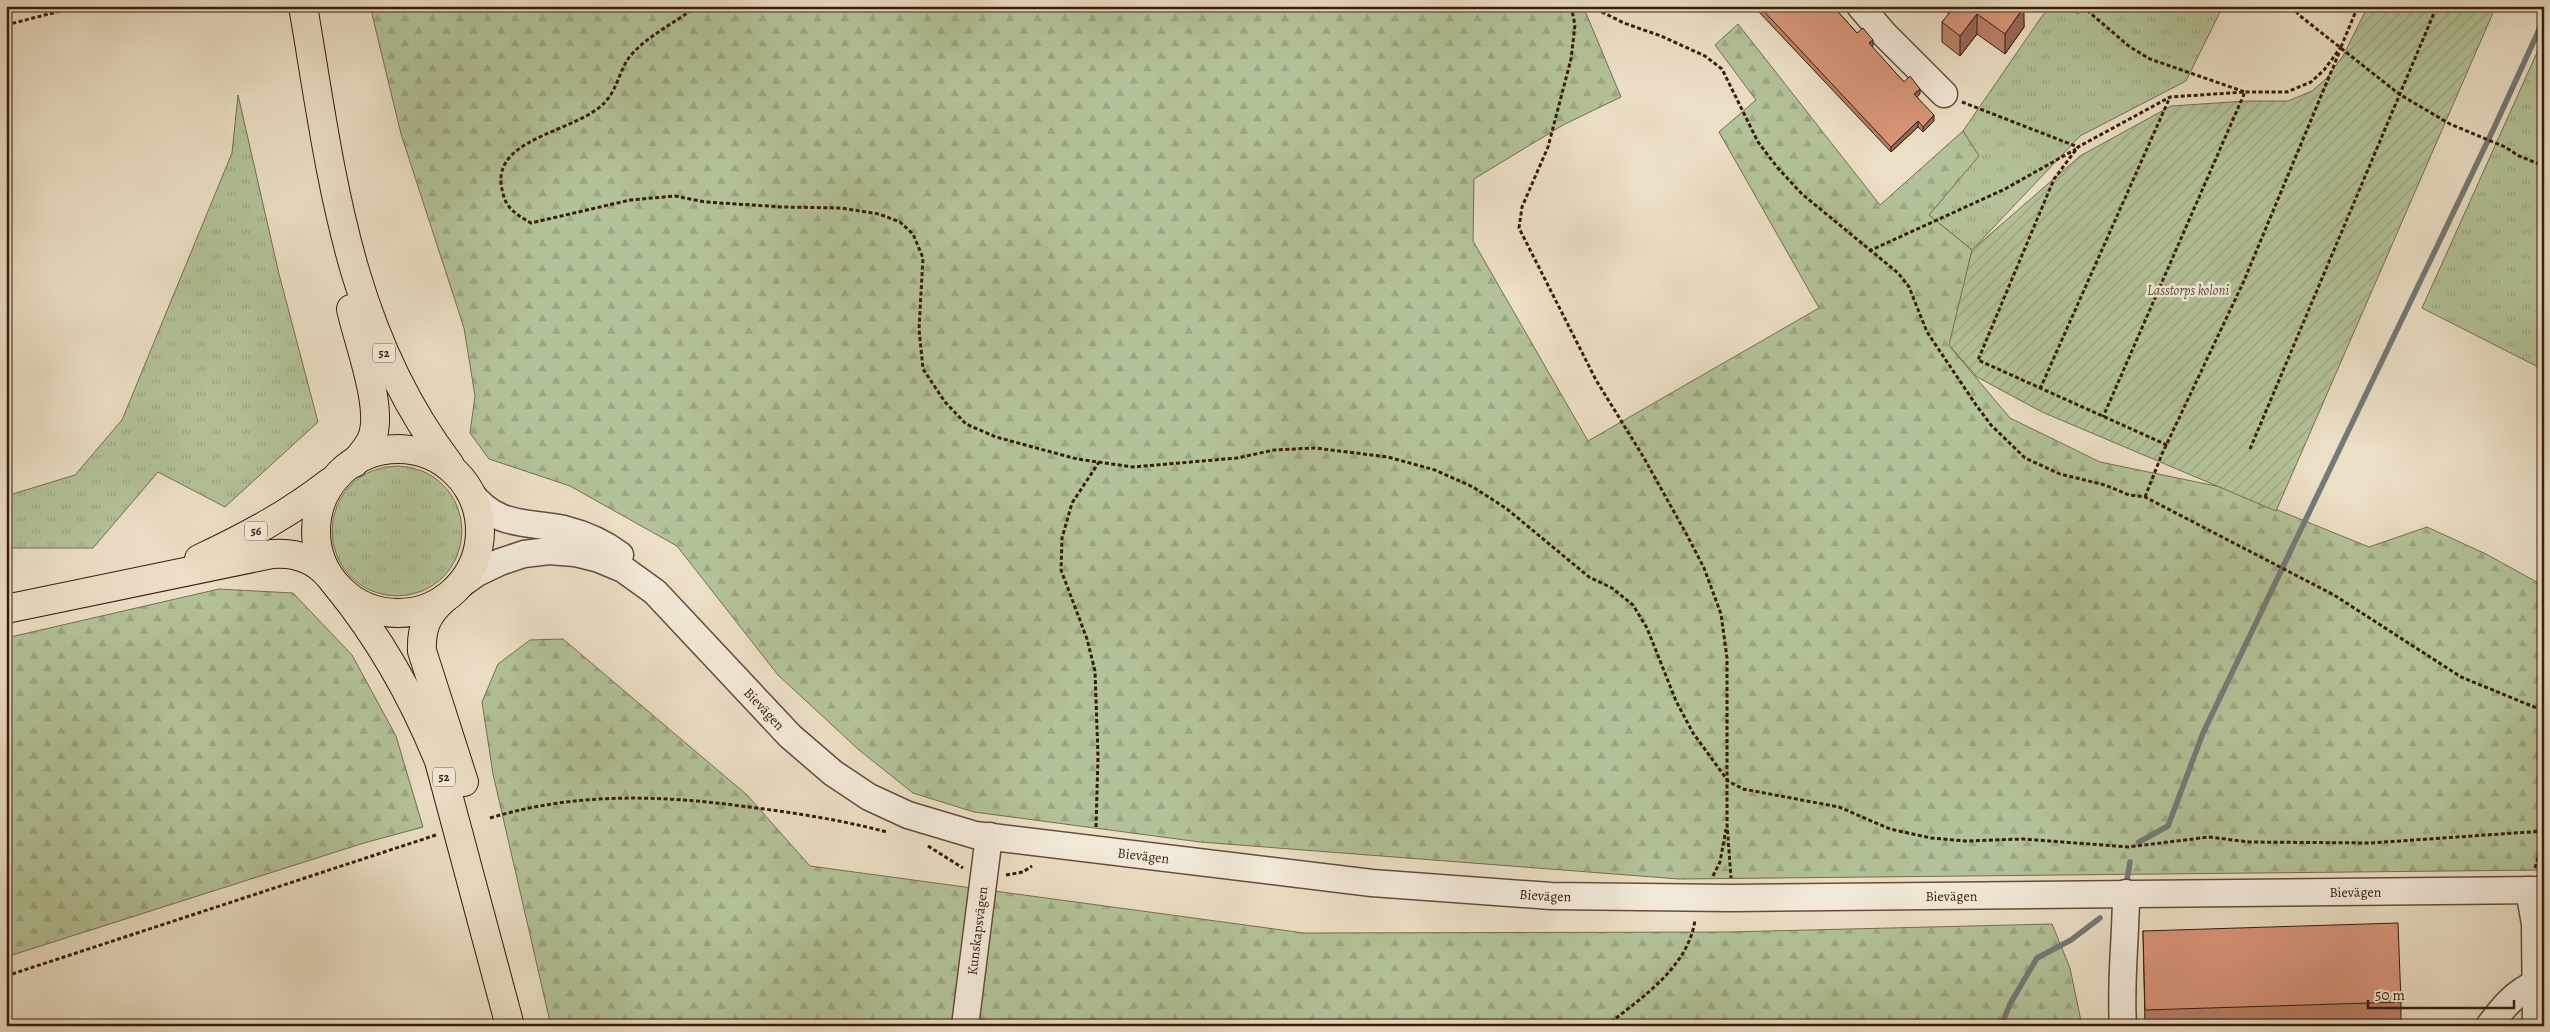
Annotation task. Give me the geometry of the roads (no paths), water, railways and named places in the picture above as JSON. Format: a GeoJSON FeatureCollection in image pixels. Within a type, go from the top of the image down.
{"type":"FeatureCollection","features":[{"type":"Feature","properties":{"kind":"main road","name":"52"},"geometry":{"type":"LineString","coordinates":[[303,6],[338,212],[366,310],[388,363],[410,406],[436,447],[465,486],[478,516],[479,541],[471,568],[450,593],[433,608],[425,621],[421,635],[422,651],[462,774],[528,1026]]}},
{"type":"Feature","properties":{"kind":"main road","name":"52"},"geometry":{"type":"LineString","coordinates":[[338,212],[336,244],[376,409],[372,437],[366,450],[348,467],[325,495],[316,522],[318,550],[334,582],[358,611],[396,668],[439,762],[510,1026]]}},
{"type":"Feature","properties":{"kind":"main road","name":"52"},"geometry":{"type":"LineString","coordinates":[[348,467],[381,451],[409,450],[440,461],[465,486]]}},
{"type":"Feature","properties":{"kind":"main road","name":"56"},"geometry":{"type":"LineString","coordinates":[[162,577],[268,524],[308,499],[348,467]]}},
{"type":"Feature","properties":{"kind":"main road","name":"56"},"geometry":{"type":"LineString","coordinates":[[6,610],[283,553],[311,560],[334,582]]}},
{"type":"Feature","properties":{"kind":"main road","name":"52"},"geometry":{"type":"LineString","coordinates":[[334,582],[363,605],[390,613],[419,610],[450,593]]}},
{"type":"Feature","properties":{"kind":"street"},"geometry":{"type":"LineString","coordinates":[[1860,6],[1885,35],[1944,94]]}},
{"type":"Feature","properties":{"kind":"street","name":"Bievägen"},"geometry":{"type":"LineString","coordinates":[[465,486],[484,508],[504,520],[566,530],[601,542],[630,564],[645,583],[790,736],[833,773],[869,796],[908,815],[953,830],[1225,867],[1437,889],[1551,896],[1731,898],[2536,890]]}},
{"type":"Feature","properties":{"kind":"street","name":"Bievägen"},"geometry":{"type":"LineString","coordinates":[[450,593],[477,573],[500,562],[524,554],[549,551],[575,553],[599,559],[623,569],[645,583]]}},
{"type":"Feature","properties":{"kind":"street","name":"Kunskapsvägen"},"geometry":{"type":"LineString","coordinates":[[965,1026],[996,874],[989,836]]}},
{"type":"Feature","properties":{"kind":"street"},"geometry":{"type":"LineString","coordinates":[[2536,890],[2534,924],[2536,1026]]}},
{"type":"Feature","properties":{"kind":"street"},"geometry":{"type":"LineString","coordinates":[[2123,1026],[2121,987],[2126,933],[2126,893]]}},
{"type":"Feature","properties":{"kind":"street"},"geometry":{"type":"LineString","coordinates":[[2489,1026],[2507,1003],[2525,988],[2535,984]]}},
{"type":"Feature","properties":{"kind":"waterway"},"geometry":{"type":"LineString","coordinates":[[2139,842],[2168,826],[2203,733],[2494,128],[2544,19]]}},
{"type":"Feature","properties":{"kind":"waterway"},"geometry":{"type":"LineString","coordinates":[[2127,880],[2130,862]]}},
{"type":"Feature","properties":{"kind":"waterway"},"geometry":{"type":"LineString","coordinates":[[2001,1026],[2010,1004],[2037,958],[2071,940],[2100,918]]}},
{"type":"Feature","properties":{"kind":"park label","name":"Lasstorps koloni"},"geometry":{"type":"Point","coordinates":[2188,290]}}]}
